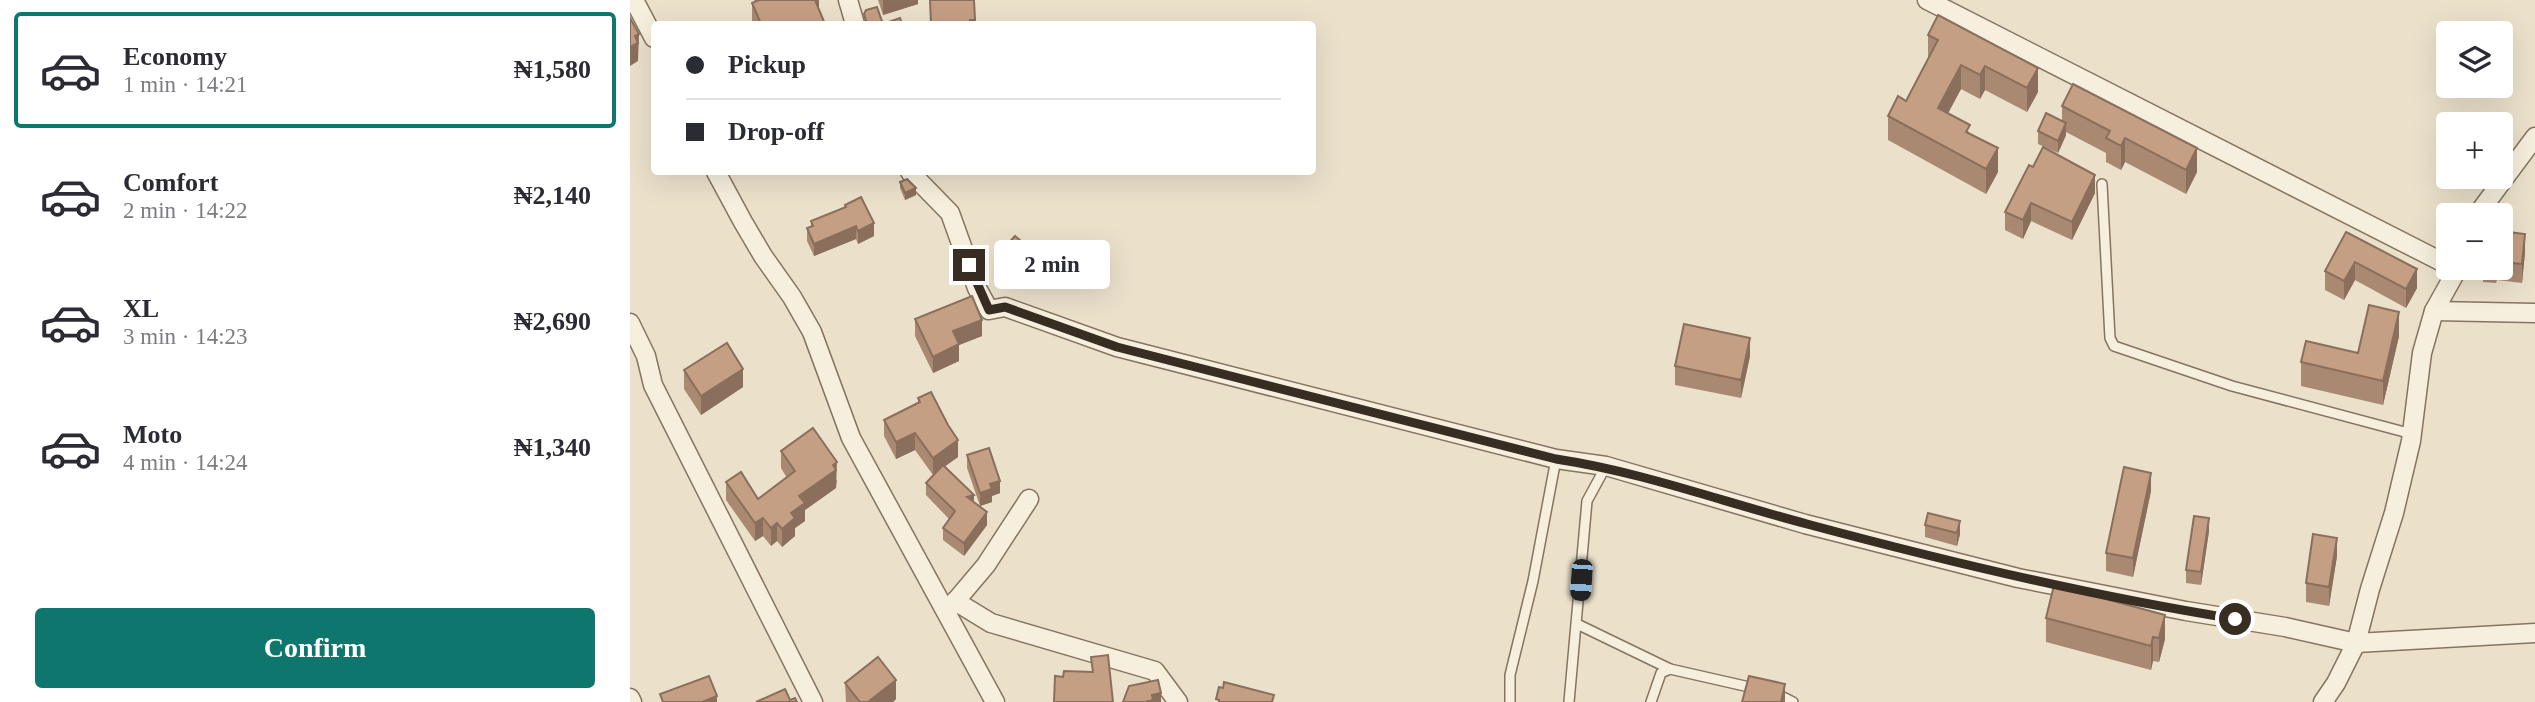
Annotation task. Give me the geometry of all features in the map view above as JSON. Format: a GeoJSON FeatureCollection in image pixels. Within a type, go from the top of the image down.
{"type":"FeatureCollection","features":[{"type":"Feature","properties":{"kind":"street"},"geometry":{"type":"LineString","coordinates":[[634,0],[651,32]]}},
{"type":"Feature","properties":{"kind":"street"},"geometry":{"type":"LineString","coordinates":[[848,0],[854,21]]}},
{"type":"Feature","properties":{"kind":"street"},"geometry":{"type":"LineString","coordinates":[[1927,0],[2436,257]]}},
{"type":"Feature","properties":{"kind":"street"},"geometry":{"type":"LineString","coordinates":[[2486,203],[2535,137]]}},
{"type":"Feature","properties":{"kind":"street"},"geometry":{"type":"LineString","coordinates":[[718,175],[763,256],[792,297],[811,332],[851,438],[950,607],[995,702]]}},
{"type":"Feature","properties":{"kind":"street"},"geometry":{"type":"LineString","coordinates":[[913,175],[950,213],[977,288],[989,310],[1005,307],[1117,347],[1556,459],[1606,466],[1805,524],[2018,578],[2186,611],[2285,627],[2356,643],[2535,633]]}},
{"type":"Feature","properties":{"kind":"street"},"geometry":{"type":"LineString","coordinates":[[2323,702],[2356,643],[2394,513],[2412,434],[2422,353],[2434,310],[2449,280]]}},
{"type":"Feature","properties":{"kind":"street"},"geometry":{"type":"LineString","coordinates":[[2434,310],[2535,313]]}},
{"type":"Feature","properties":{"kind":"street"},"geometry":{"type":"LineString","coordinates":[[630,323],[646,356],[653,385],[813,702]]}},
{"type":"Feature","properties":{"kind":"street"},"geometry":{"type":"LineString","coordinates":[[950,607],[986,565],[1029,499]]}},
{"type":"Feature","properties":{"kind":"street"},"geometry":{"type":"LineString","coordinates":[[950,607],[991,623],[1155,671],[1178,702]]}},
{"type":"Feature","properties":{"kind":"lane"},"geometry":{"type":"LineString","coordinates":[[2102,184],[2110,338],[2115,346],[2232,386],[2412,434]]}},
{"type":"Feature","properties":{"kind":"lane"},"geometry":{"type":"LineString","coordinates":[[1510,702],[1510,675],[1533,581],[1556,459]]}},
{"type":"Feature","properties":{"kind":"lane"},"geometry":{"type":"LineString","coordinates":[[1569,702],[1587,501],[1606,466]]}},
{"type":"Feature","properties":{"kind":"lane"},"geometry":{"type":"LineString","coordinates":[[1577,625],[1670,669],[1770,691],[1793,702]]}},
{"type":"Feature","properties":{"kind":"lane"},"geometry":{"type":"LineString","coordinates":[[1651,702],[1661,673],[1670,669]]}},
{"type":"Feature","properties":{"kind":"building"},"geometry":{"type":"Polygon","coordinates":[[[759,0],[815,0],[824,21],[760,21],[752,3],[759,0]]]}},
{"type":"Feature","properties":{"kind":"building"},"geometry":{"type":"Polygon","coordinates":[[[930,0],[974,0],[975,20],[931,21],[930,0]]]}},
{"type":"Feature","properties":{"kind":"building"},"geometry":{"type":"Polygon","coordinates":[[[877,7],[882,21],[866,21],[866,10],[877,7]]]}},
{"type":"Feature","properties":{"kind":"building"},"geometry":{"type":"Polygon","coordinates":[[[1938,15],[2038,68],[2027,88],[1985,66],[1980,75],[1961,65],[1938,108],[1970,125],[1966,132],[1998,148],[1986,169],[1888,116],[1898,96],[1906,101],[1938,40],[1928,35],[1938,15]]]}},
{"type":"Feature","properties":{"kind":"building"},"geometry":{"type":"Polygon","coordinates":[[[630,18],[639,34],[635,36],[638,43],[630,47],[630,18]]]}},
{"type":"Feature","properties":{"kind":"building"},"geometry":{"type":"Polygon","coordinates":[[[2073,84],[2197,148],[2186,170],[2125,138],[2121,146],[2106,138],[2110,131],[2062,106],[2073,84]]]}},
{"type":"Feature","properties":{"kind":"building"},"geometry":{"type":"Polygon","coordinates":[[[2046,113],[2066,123],[2058,141],[2038,131],[2046,113]]]}},
{"type":"Feature","properties":{"kind":"building"},"geometry":{"type":"Polygon","coordinates":[[[2043,147],[2095,175],[2072,222],[2031,203],[2023,220],[2005,212],[2029,165],[2033,167],[2043,147]]]}},
{"type":"Feature","properties":{"kind":"building"},"geometry":{"type":"Polygon","coordinates":[[[907,179],[916,188],[905,193],[900,182],[907,179]]]}},
{"type":"Feature","properties":{"kind":"building"},"geometry":{"type":"Polygon","coordinates":[[[861,197],[874,223],[858,231],[856,226],[814,244],[807,228],[813,226],[811,221],[846,207],[845,205],[861,197]]]}},
{"type":"Feature","properties":{"kind":"building"},"geometry":{"type":"Polygon","coordinates":[[[2346,232],[2417,269],[2406,289],[2355,262],[2344,281],[2325,271],[2346,232]]]}},
{"type":"Feature","properties":{"kind":"building"},"geometry":{"type":"Polygon","coordinates":[[[2513,232],[2525,234],[2522,264],[2513,263],[2513,232]]]}},
{"type":"Feature","properties":{"kind":"building"},"geometry":{"type":"Polygon","coordinates":[[[1015,236],[1035,253],[1027,262],[1007,245],[1015,236]]]}},
{"type":"Feature","properties":{"kind":"building"},"geometry":{"type":"Polygon","coordinates":[[[972,296],[982,320],[953,331],[959,344],[933,357],[915,319],[972,296]]]}},
{"type":"Feature","properties":{"kind":"building"},"geometry":{"type":"Polygon","coordinates":[[[2369,305],[2399,312],[2383,381],[2301,362],[2306,341],[2358,353],[2369,305]]]}},
{"type":"Feature","properties":{"kind":"building"},"geometry":{"type":"Polygon","coordinates":[[[1684,324],[1750,338],[1741,380],[1675,366],[1684,324]]]}},
{"type":"Feature","properties":{"kind":"building"},"geometry":{"type":"Polygon","coordinates":[[[727,343],[743,369],[701,396],[684,370],[727,343]]]}},
{"type":"Feature","properties":{"kind":"building"},"geometry":{"type":"Polygon","coordinates":[[[931,392],[958,440],[933,458],[915,433],[896,442],[884,420],[920,402],[918,398],[931,392]]]}},
{"type":"Feature","properties":{"kind":"building"},"geometry":{"type":"Polygon","coordinates":[[[813,428],[837,462],[833,465],[836,470],[799,496],[805,503],[791,513],[795,518],[782,529],[777,523],[771,528],[763,518],[755,523],[726,482],[741,472],[758,499],[795,471],[781,451],[813,428]]]}},
{"type":"Feature","properties":{"kind":"building"},"geometry":{"type":"Polygon","coordinates":[[[989,448],[1000,481],[990,484],[992,489],[980,493],[967,455],[989,448]]]}},
{"type":"Feature","properties":{"kind":"building"},"geometry":{"type":"Polygon","coordinates":[[[943,465],[974,495],[967,497],[987,512],[964,543],[943,528],[955,511],[926,483],[943,465]]]}},
{"type":"Feature","properties":{"kind":"building"},"geometry":{"type":"Polygon","coordinates":[[[2124,467],[2151,473],[2133,558],[2106,553],[2124,467]]]}},
{"type":"Feature","properties":{"kind":"building"},"geometry":{"type":"Polygon","coordinates":[[[1928,513],[1960,521],[1957,533],[1925,525],[1928,513]]]}},
{"type":"Feature","properties":{"kind":"building"},"geometry":{"type":"Polygon","coordinates":[[[2194,516],[2209,518],[2201,572],[2186,570],[2194,516]]]}},
{"type":"Feature","properties":{"kind":"building"},"geometry":{"type":"Polygon","coordinates":[[[2313,534],[2337,538],[2329,587],[2306,583],[2313,534]]]}},
{"type":"Feature","properties":{"kind":"building"},"geometry":{"type":"Polygon","coordinates":[[[2054,585],[2165,615],[2159,638],[2153,637],[2151,646],[2046,618],[2054,585]]]}},
{"type":"Feature","properties":{"kind":"building"},"geometry":{"type":"Polygon","coordinates":[[[1108,655],[1113,702],[1054,702],[1055,676],[1063,677],[1064,671],[1093,672],[1091,657],[1108,655]]]}},
{"type":"Feature","properties":{"kind":"building"},"geometry":{"type":"Polygon","coordinates":[[[878,657],[896,680],[868,702],[860,702],[845,683],[878,657]]]}},
{"type":"Feature","properties":{"kind":"building"},"geometry":{"type":"Polygon","coordinates":[[[709,676],[717,696],[702,702],[663,702],[660,694],[709,676]]]}},
{"type":"Feature","properties":{"kind":"building"},"geometry":{"type":"Polygon","coordinates":[[[1749,676],[1785,684],[1781,702],[1742,702],[1749,676]]]}},
{"type":"Feature","properties":{"kind":"building"},"geometry":{"type":"Polygon","coordinates":[[[1158,680],[1161,693],[1152,695],[1153,700],[1123,702],[1129,686],[1158,680]]]}},
{"type":"Feature","properties":{"kind":"building"},"geometry":{"type":"Polygon","coordinates":[[[1224,682],[1274,695],[1272,702],[1219,702],[1216,699],[1219,687],[1223,688],[1224,682]]]}},
{"type":"Feature","properties":{"kind":"building"},"geometry":{"type":"Polygon","coordinates":[[[785,689],[790,700],[795,698],[797,702],[756,702],[785,689]]]}},
{"type":"Feature","properties":{"kind":"route"},"geometry":{"type":"LineString","coordinates":[[969,265],[989,310],[1005,307],[1117,347],[1556,459],[1606,466],[1805,524],[2018,578],[2235,619]]}}]}
